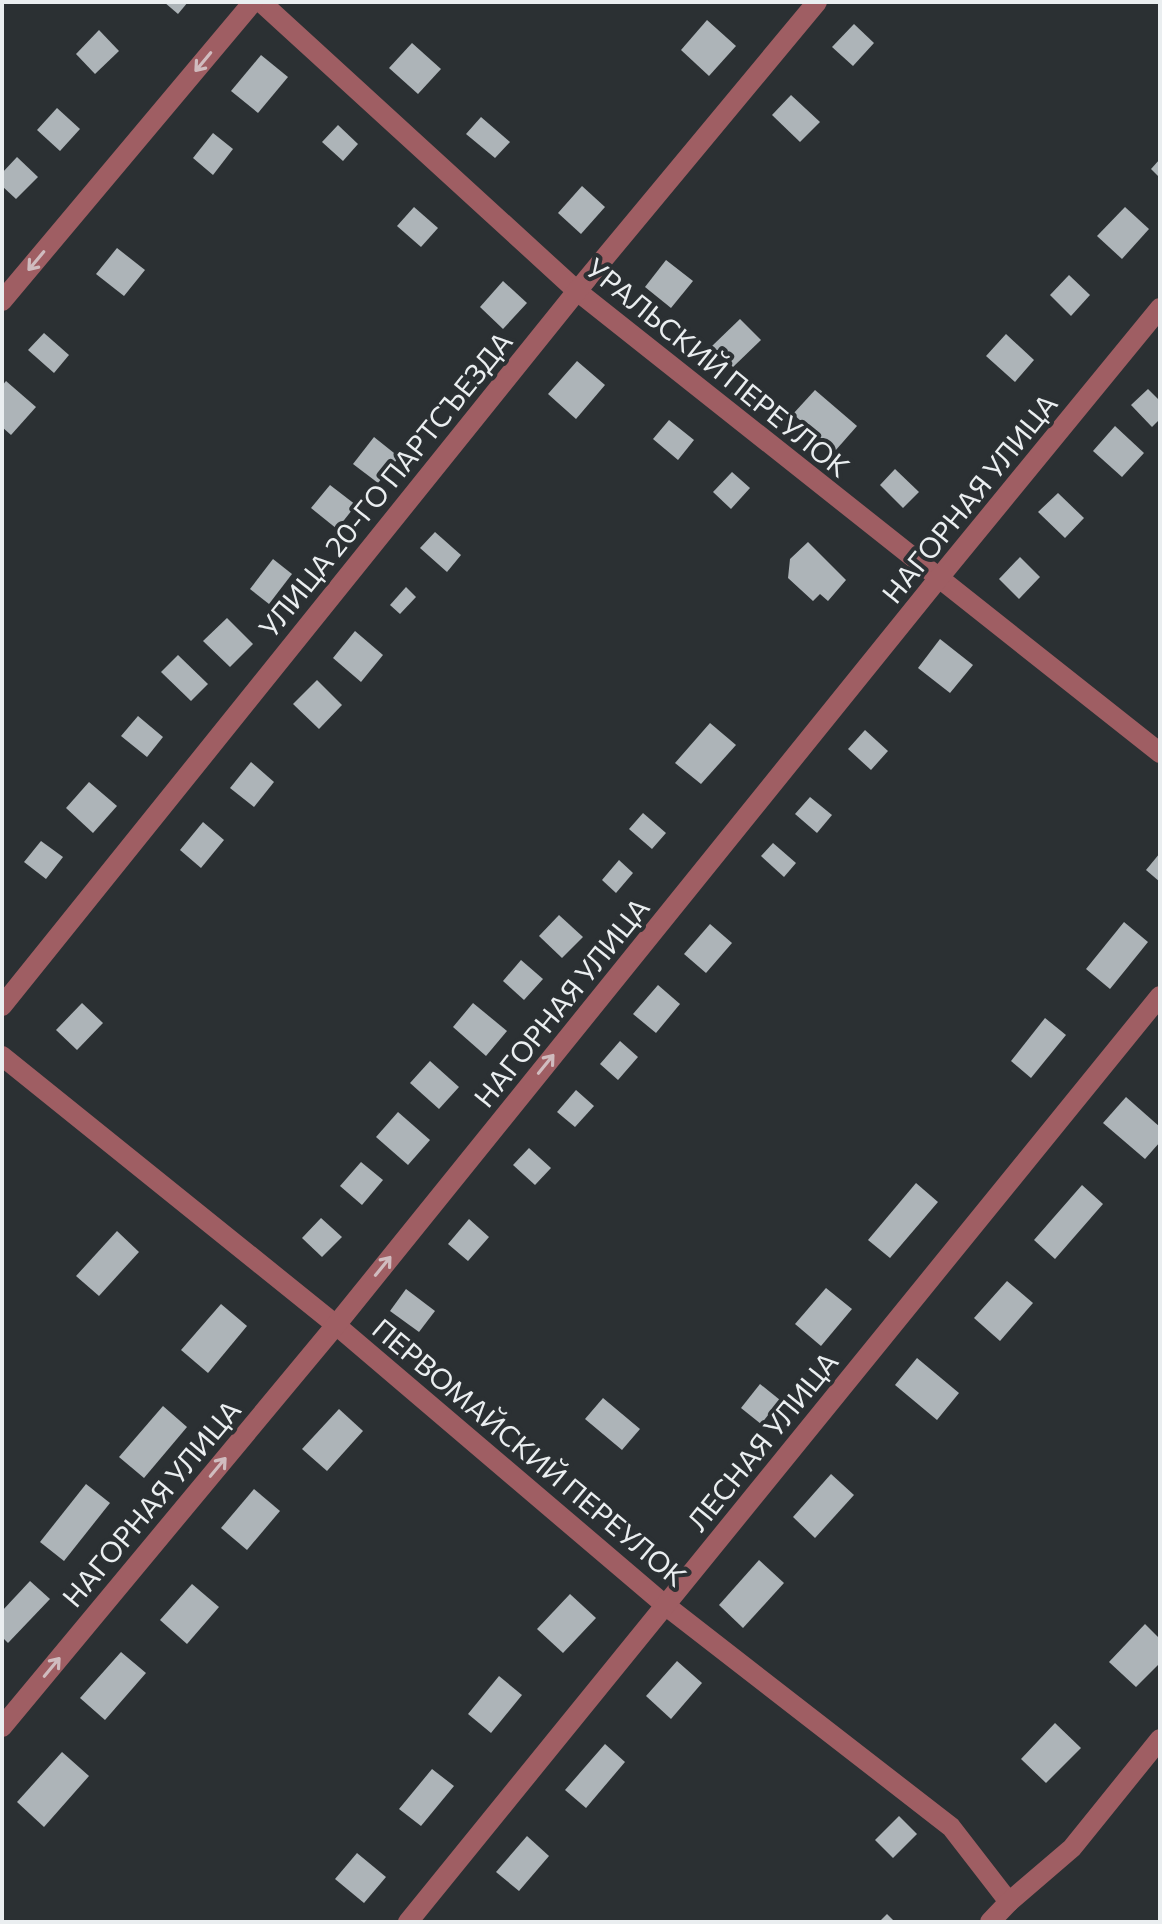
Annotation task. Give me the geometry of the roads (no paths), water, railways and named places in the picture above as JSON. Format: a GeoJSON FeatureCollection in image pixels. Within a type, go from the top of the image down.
{"type":"FeatureCollection","features":[{"type":"Feature","properties":{"kind":"street"},"geometry":{"type":"LineString","coordinates":[[2,301],[253,2]]}},
{"type":"Feature","properties":{"kind":"street","name":"УРАЛЬСКИЙ ПЕРЕУЛОК"},"geometry":{"type":"LineString","coordinates":[[261,2],[577,291],[1160,753]]}},
{"type":"Feature","properties":{"kind":"street","name":"УЛИЦА 20-ГО ПАРТСЪЕЗДА"},"geometry":{"type":"LineString","coordinates":[[2,1006],[577,291],[817,2]]}},
{"type":"Feature","properties":{"kind":"street","name":"НАГОРНАЯ УЛИЦА"},"geometry":{"type":"LineString","coordinates":[[2,1727],[336,1325],[1160,308]]}},
{"type":"Feature","properties":{"kind":"street","name":"ЛЕСНАЯ УЛИЦА"},"geometry":{"type":"LineString","coordinates":[[408,1922],[1160,996]]}},
{"type":"Feature","properties":{"kind":"street","name":"ПЕРВОМАЙСКИЙ ПЕРЕУЛОК"},"geometry":{"type":"LineString","coordinates":[[2,1056],[336,1325],[665,1605],[951,1827],[1009,1902]]}},
{"type":"Feature","properties":{"kind":"street"},"geometry":{"type":"LineString","coordinates":[[990,1922],[1072,1848],[1160,1739]]}}]}
